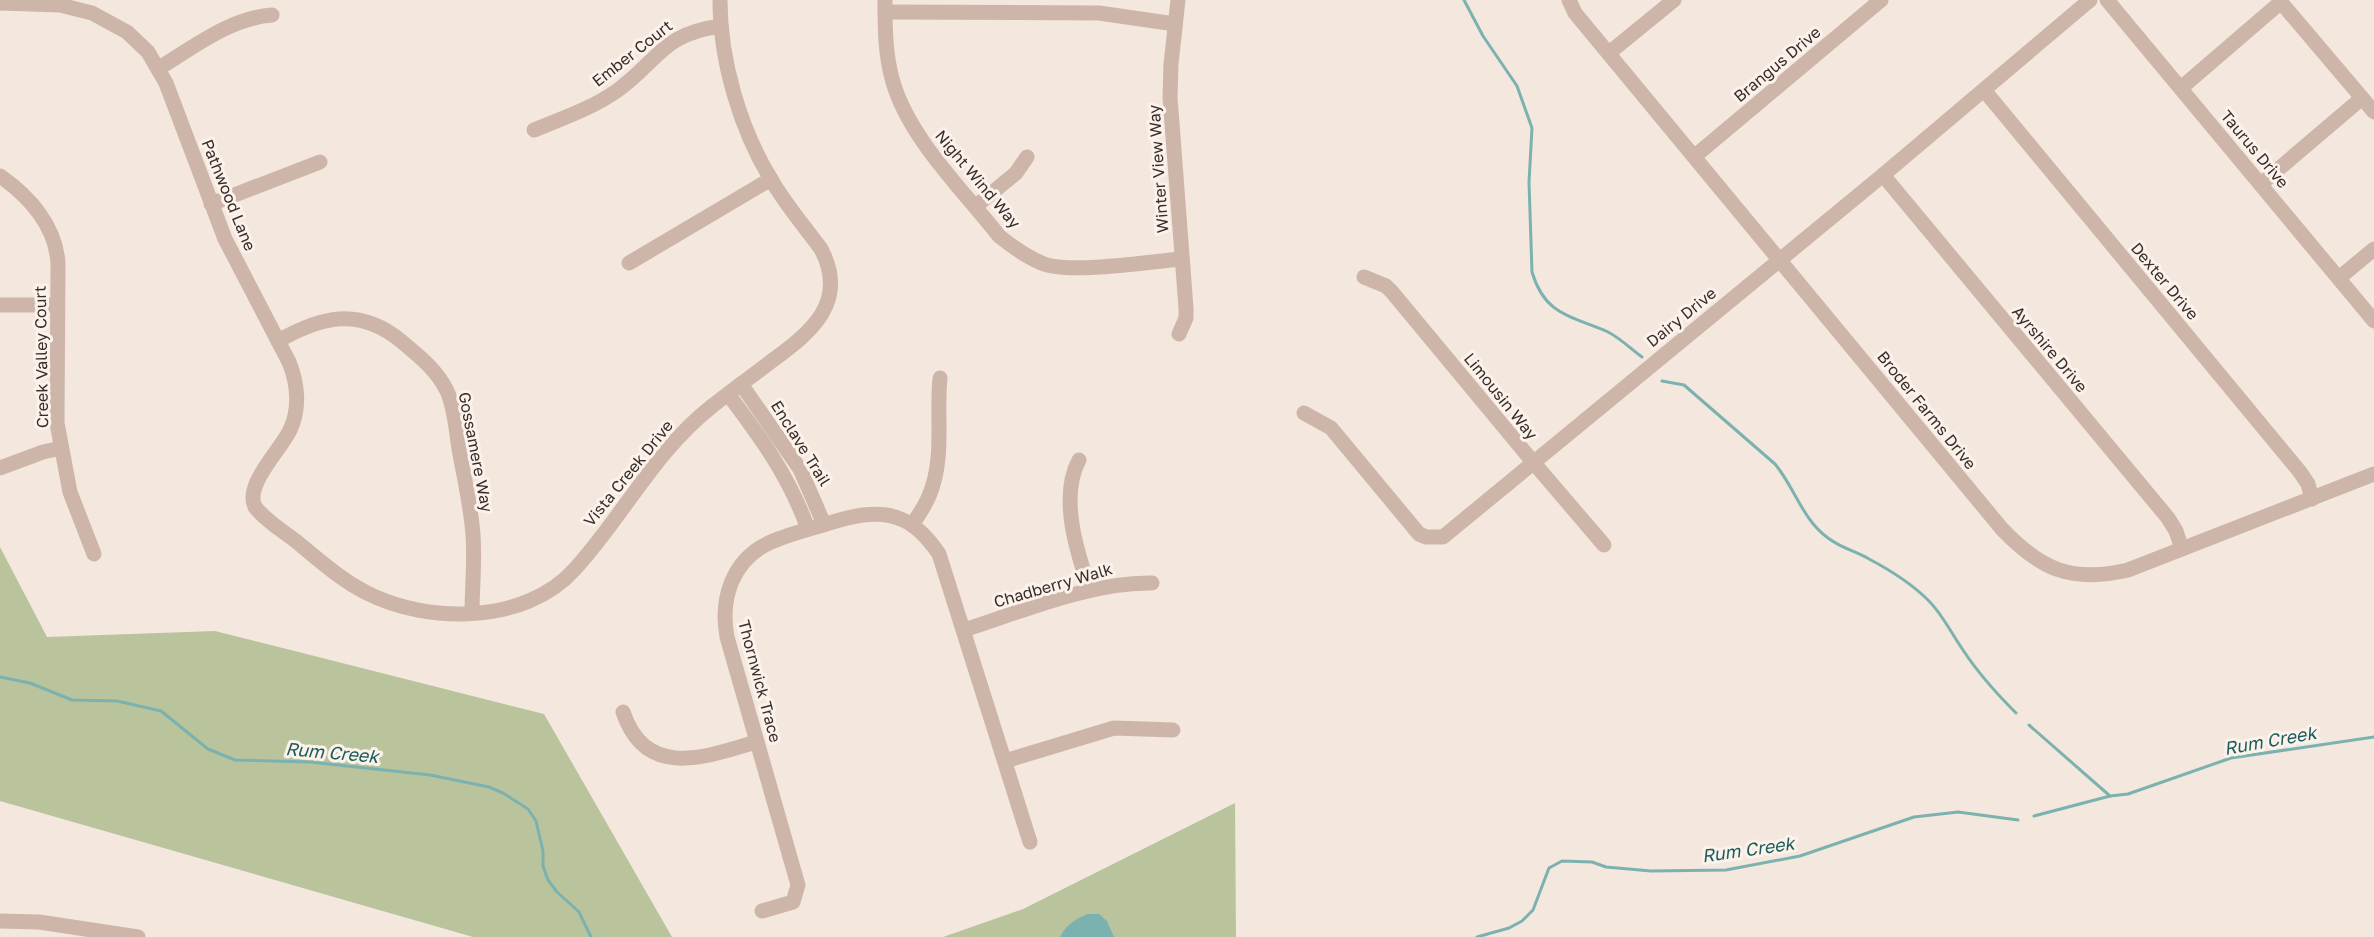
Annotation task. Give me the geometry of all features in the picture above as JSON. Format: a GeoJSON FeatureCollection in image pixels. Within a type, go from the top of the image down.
{"type":"FeatureCollection","features":[{"type":"Feature","properties":{"kind":"street","name":"Vista Creek Drive"},"geometry":{"type":"LineString","coordinates":[[252,497],[258,511],[337,574],[366,593],[412,609],[472,613],[518,607],[561,582],[581,562],[672,445],[702,414],[813,328],[822,316],[829,294],[829,270],[825,256],[771,179],[757,154],[730,77],[721,26],[720,0]]}},
{"type":"Feature","properties":{"kind":"street","name":"Winter View Way"},"geometry":{"type":"LineString","coordinates":[[1178,0],[1170,97],[1186,318],[1179,334]]}},
{"type":"Feature","properties":{"kind":"street","name":"Broder Farms Drive"},"geometry":{"type":"LineString","coordinates":[[1569,0],[1575,13],[2002,529],[2022,550],[2036,559],[2065,572],[2099,575],[2128,570],[2374,474]]}},
{"type":"Feature","properties":{"kind":"street"},"geometry":{"type":"LineString","coordinates":[[1609,53],[1674,0]]}},
{"type":"Feature","properties":{"kind":"street","name":"Brangus Drive"},"geometry":{"type":"LineString","coordinates":[[1695,156],[1881,0]]}},
{"type":"Feature","properties":{"kind":"street","name":"Dairy Drive"},"geometry":{"type":"LineString","coordinates":[[1304,413],[1331,428],[1413,527],[1426,537],[1443,537],[1883,175],[2090,0]]}},
{"type":"Feature","properties":{"kind":"street","name":"Taurus Drive"},"geometry":{"type":"LineString","coordinates":[[2107,0],[2374,321]]}},
{"type":"Feature","properties":{"kind":"street"},"geometry":{"type":"LineString","coordinates":[[2181,88],[2280,1],[2374,112]]}},
{"type":"Feature","properties":{"kind":"street","name":"Pathwood Lane"},"geometry":{"type":"LineString","coordinates":[[0,3],[60,5],[101,16],[135,38],[159,68],[231,252],[294,376],[296,412],[290,430],[255,485],[252,497]]}},
{"type":"Feature","properties":{"kind":"street"},"geometry":{"type":"LineString","coordinates":[[885,6],[1098,13],[1175,24]]}},
{"type":"Feature","properties":{"kind":"street","name":"Night Wind Way"},"geometry":{"type":"LineString","coordinates":[[885,6],[888,60],[892,80],[904,111],[920,138],[1009,244],[1028,257],[1047,265],[1076,268],[1182,259]]}},
{"type":"Feature","properties":{"kind":"street"},"geometry":{"type":"LineString","coordinates":[[159,68],[232,25],[254,17],[272,15]]}},
{"type":"Feature","properties":{"kind":"street","name":"Ember Court"},"geometry":{"type":"LineString","coordinates":[[534,130],[604,99],[626,84],[676,39],[691,32],[721,26]]}},
{"type":"Feature","properties":{"kind":"street","name":"Dexter Drive"},"geometry":{"type":"LineString","coordinates":[[1984,90],[2300,472],[2308,484],[2312,499]]}},
{"type":"Feature","properties":{"kind":"street"},"geometry":{"type":"LineString","coordinates":[[2261,184],[2362,98]]}},
{"type":"Feature","properties":{"kind":"street"},"geometry":{"type":"LineString","coordinates":[[976,206],[1010,179],[1023,166],[1027,157]]}},
{"type":"Feature","properties":{"kind":"street"},"geometry":{"type":"LineString","coordinates":[[211,204],[320,162]]}},
{"type":"Feature","properties":{"kind":"street","name":"Ayrshire Drive"},"geometry":{"type":"LineString","coordinates":[[1883,175],[2168,518],[2176,531],[2182,549]]}},
{"type":"Feature","properties":{"kind":"street","name":"Creek Valley Court"},"geometry":{"type":"LineString","coordinates":[[0,176],[30,202],[51,232],[58,258],[56,410],[70,492],[94,554]]}},
{"type":"Feature","properties":{"kind":"street"},"geometry":{"type":"LineString","coordinates":[[629,263],[771,179]]}},
{"type":"Feature","properties":{"kind":"street"},"geometry":{"type":"LineString","coordinates":[[2339,278],[2374,249]]}},
{"type":"Feature","properties":{"kind":"street","name":"Limousin Way"},"geometry":{"type":"LineString","coordinates":[[1364,277],[1386,286],[1392,292],[1604,545]]}},
{"type":"Feature","properties":{"kind":"street"},"geometry":{"type":"LineString","coordinates":[[0,305],[57,305]]}},
{"type":"Feature","properties":{"kind":"street","name":"Gossamere Way"},"geometry":{"type":"LineString","coordinates":[[278,341],[302,328],[325,320],[347,319],[368,322],[394,335],[439,377],[452,405],[472,526],[472,613]]}},
{"type":"Feature","properties":{"kind":"street"},"geometry":{"type":"LineString","coordinates":[[912,525],[929,497],[934,481],[939,447],[940,378]]}},
{"type":"Feature","properties":{"kind":"street","name":"Enclave Trail"},"geometry":{"type":"LineString","coordinates":[[741,384],[782,455],[808,529]]}},
{"type":"Feature","properties":{"kind":"street","name":"Enclave Trail"},"geometry":{"type":"LineString","coordinates":[[728,394],[809,487],[824,524]]}},
{"type":"Feature","properties":{"kind":"street"},"geometry":{"type":"LineString","coordinates":[[0,468],[43,452],[61,448]]}},
{"type":"Feature","properties":{"kind":"street"},"geometry":{"type":"LineString","coordinates":[[1078,460],[1072,477],[1070,504],[1081,562],[1090,590]]}},
{"type":"Feature","properties":{"kind":"street","name":"Thornwick Trace"},"geometry":{"type":"LineString","coordinates":[[762,911],[793,902],[798,885],[727,638],[723,612],[725,599],[739,567],[749,556],[770,542],[846,518],[876,514],[902,519],[928,539],[942,560],[1030,842]]}},
{"type":"Feature","properties":{"kind":"street","name":"Chadberry Walk"},"geometry":{"type":"LineString","coordinates":[[964,630],[1090,590],[1121,583],[1152,582]]}},
{"type":"Feature","properties":{"kind":"street"},"geometry":{"type":"LineString","coordinates":[[623,712],[634,734],[648,747],[669,757],[684,760],[700,759],[756,742]]}},
{"type":"Feature","properties":{"kind":"street"},"geometry":{"type":"LineString","coordinates":[[1005,761],[1114,728],[1173,730]]}},
{"type":"Feature","properties":{"kind":"street"},"geometry":{"type":"LineString","coordinates":[[0,921],[39,922],[138,937]]}},
{"type":"Feature","properties":{"kind":"green space"},"geometry":{"type":"Polygon","coordinates":[[[0,547],[47,637],[215,631],[544,714],[672,937],[473,937],[0,801],[0,547]]]}},
{"type":"Feature","properties":{"kind":"green space"},"geometry":{"type":"Polygon","coordinates":[[[1235,803],[1236,937],[943,937],[1023,909],[1235,803]]]}},
{"type":"Feature","properties":{"kind":"water"},"geometry":{"type":"Polygon","coordinates":[[[1088,914],[1099,914],[1107,921],[1114,937],[1060,937],[1071,923],[1088,914]]]}},
{"type":"Feature","properties":{"kind":"waterway"},"geometry":{"type":"LineString","coordinates":[[1464,0],[1483,36],[1517,86],[1532,128],[1529,182],[1532,272],[1538,287],[1552,306],[1572,318],[1608,332],[1642,357]]}},
{"type":"Feature","properties":{"kind":"waterway"},"geometry":{"type":"LineString","coordinates":[[1662,381],[1684,385],[1775,464],[1805,513],[1828,538],[1885,568],[1908,583],[1929,601],[1939,612],[1981,675],[2016,713]]}},
{"type":"Feature","properties":{"kind":"waterway","name":"Rum Creek"},"geometry":{"type":"LineString","coordinates":[[0,677],[30,683],[72,700],[117,701],[161,711],[208,749],[235,760],[310,762],[430,775],[489,787],[503,793],[528,809],[536,821],[543,851],[543,866],[548,880],[557,892],[579,912],[591,937]]}},
{"type":"Feature","properties":{"kind":"waterway"},"geometry":{"type":"LineString","coordinates":[[2029,725],[2110,796]]}},
{"type":"Feature","properties":{"kind":"waterway","name":"Rum Creek"},"geometry":{"type":"LineString","coordinates":[[2034,816],[2110,796],[2128,794],[2231,758],[2374,737]]}},
{"type":"Feature","properties":{"kind":"waterway","name":"Rum Creek"},"geometry":{"type":"LineString","coordinates":[[1477,937],[1509,928],[1522,921],[1533,910],[1549,868],[1562,861],[1592,862],[1606,867],[1651,871],[1726,870],[1800,856],[1914,817],[1958,812],[2018,820]]}}]}
